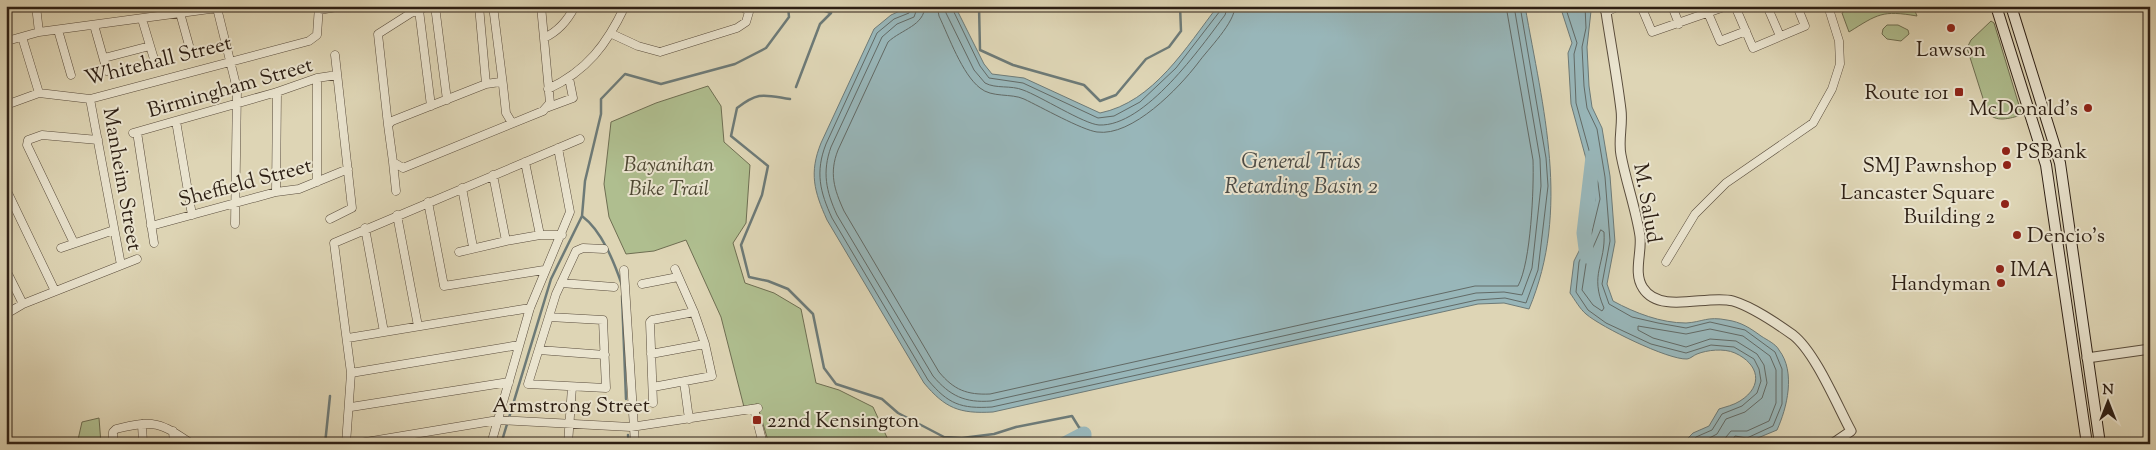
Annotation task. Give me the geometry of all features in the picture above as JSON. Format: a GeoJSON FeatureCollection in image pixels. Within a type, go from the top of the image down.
{"type":"FeatureCollection","features":[{"type":"Feature","properties":{"kind":"main road"},"geometry":{"type":"LineString","coordinates":[[1996,6],[2046,164],[2087,444]]}},
{"type":"Feature","properties":{"kind":"main road"},"geometry":{"type":"LineString","coordinates":[[2011,6],[2060,163],[2100,444]]}},
{"type":"Feature","properties":{"kind":"street"},"geometry":{"type":"LineString","coordinates":[[36,6],[39,32]]}},
{"type":"Feature","properties":{"kind":"street"},"geometry":{"type":"LineString","coordinates":[[7,41],[39,32],[232,6]]}},
{"type":"Feature","properties":{"kind":"street"},"geometry":{"type":"LineString","coordinates":[[319,8],[342,6]]}},
{"type":"Feature","properties":{"kind":"street"},"geometry":{"type":"LineString","coordinates":[[396,191],[378,34],[428,6]]}},
{"type":"Feature","properties":{"kind":"street"},"geometry":{"type":"LineString","coordinates":[[435,6],[447,100]]}},
{"type":"Feature","properties":{"kind":"street"},"geometry":{"type":"LineString","coordinates":[[479,6],[486,84]]}},
{"type":"Feature","properties":{"kind":"street"},"geometry":{"type":"LineString","coordinates":[[493,6],[506,112],[512,123]]}},
{"type":"Feature","properties":{"kind":"street"},"geometry":{"type":"LineString","coordinates":[[541,6],[550,103],[544,109]]}},
{"type":"Feature","properties":{"kind":"street"},"geometry":{"type":"LineString","coordinates":[[544,38],[553,34],[575,6]]}},
{"type":"Feature","properties":{"kind":"street"},"geometry":{"type":"LineString","coordinates":[[548,89],[583,68],[612,34],[625,6]]}},
{"type":"Feature","properties":{"kind":"street"},"geometry":{"type":"LineString","coordinates":[[612,34],[638,46],[660,52],[737,28],[746,22],[750,12],[742,6]]}},
{"type":"Feature","properties":{"kind":"street"},"geometry":{"type":"LineString","coordinates":[[1604,9],[1619,6]]}},
{"type":"Feature","properties":{"kind":"street"},"geometry":{"type":"LineString","coordinates":[[1641,6],[1652,32],[1709,14],[1727,6]]}},
{"type":"Feature","properties":{"kind":"street"},"geometry":{"type":"LineString","coordinates":[[1672,6],[1679,24]]}},
{"type":"Feature","properties":{"kind":"street"},"geometry":{"type":"LineString","coordinates":[[1706,6],[1720,41],[1746,31]]}},
{"type":"Feature","properties":{"kind":"street"},"geometry":{"type":"LineString","coordinates":[[1735,6],[1753,48],[1805,26],[1796,6]]}},
{"type":"Feature","properties":{"kind":"street"},"geometry":{"type":"LineString","coordinates":[[1767,6],[1780,36]]}},
{"type":"Feature","properties":{"kind":"street"},"geometry":{"type":"LineString","coordinates":[[1666,262],[1695,214],[1726,183],[1813,123],[1832,89],[1840,64],[1839,41],[1828,6]]}},
{"type":"Feature","properties":{"kind":"street"},"geometry":{"type":"LineString","coordinates":[[217,8],[237,89],[235,224]]}},
{"type":"Feature","properties":{"kind":"street","name":"Whitehall Street"},"geometry":{"type":"LineString","coordinates":[[6,105],[38,93],[90,99],[229,60],[309,41],[317,35],[319,8]]}},
{"type":"Feature","properties":{"kind":"street","name":"M. Salud"},"geometry":{"type":"LineString","coordinates":[[1604,9],[1621,112],[1620,153],[1639,233],[1638,274],[1640,283],[1644,290],[1662,300],[1673,302],[1733,301],[1792,334],[1805,346],[1851,431],[1832,444]]}},
{"type":"Feature","properties":{"kind":"street"},"geometry":{"type":"LineString","coordinates":[[419,10],[430,106]]}},
{"type":"Feature","properties":{"kind":"street"},"geometry":{"type":"LineString","coordinates":[[180,13],[190,49]]}},
{"type":"Feature","properties":{"kind":"street"},"geometry":{"type":"LineString","coordinates":[[142,19],[154,59]]}},
{"type":"Feature","properties":{"kind":"street"},"geometry":{"type":"LineString","coordinates":[[94,25],[107,71]]}},
{"type":"Feature","properties":{"kind":"street"},"geometry":{"type":"LineString","coordinates":[[58,30],[71,75]]}},
{"type":"Feature","properties":{"kind":"street"},"geometry":{"type":"LineString","coordinates":[[22,37],[38,93]]}},
{"type":"Feature","properties":{"kind":"street"},"geometry":{"type":"LineString","coordinates":[[104,58],[150,46]]}},
{"type":"Feature","properties":{"kind":"street"},"geometry":{"type":"LineString","coordinates":[[330,219],[352,208],[335,55]]}},
{"type":"Feature","properties":{"kind":"street","name":"Birmingham Street"},"geometry":{"type":"LineString","coordinates":[[151,226],[135,133],[277,92],[316,78],[337,75]]}},
{"type":"Feature","properties":{"kind":"street"},"geometry":{"type":"LineString","coordinates":[[316,78],[317,182]]}},
{"type":"Feature","properties":{"kind":"street"},"geometry":{"type":"LineString","coordinates":[[393,162],[403,168],[573,98],[569,78]]}},
{"type":"Feature","properties":{"kind":"street"},"geometry":{"type":"LineString","coordinates":[[388,125],[392,121],[486,84],[500,82],[503,85]]}},
{"type":"Feature","properties":{"kind":"street"},"geometry":{"type":"LineString","coordinates":[[276,192],[277,92]]}},
{"type":"Feature","properties":{"kind":"street","name":"Manheim Street"},"geometry":{"type":"LineString","coordinates":[[90,99],[120,265]]}},
{"type":"Feature","properties":{"kind":"street"},"geometry":{"type":"LineString","coordinates":[[176,121],[192,215]]}},
{"type":"Feature","properties":{"kind":"street"},"geometry":{"type":"LineString","coordinates":[[74,243],[27,145],[28,140],[42,135],[98,140]]}},
{"type":"Feature","properties":{"kind":"street"},"geometry":{"type":"LineString","coordinates":[[346,444],[351,407],[351,373],[348,338],[334,243],[365,228],[580,139]]}},
{"type":"Feature","properties":{"kind":"street"},"geometry":{"type":"LineString","coordinates":[[491,444],[500,420],[530,308],[544,270],[569,218],[570,205],[558,148]]}},
{"type":"Feature","properties":{"kind":"street"},"geometry":{"type":"LineString","coordinates":[[525,162],[540,235]]}},
{"type":"Feature","properties":{"kind":"street","name":"Sheffield Street"},"geometry":{"type":"LineString","coordinates":[[151,226],[276,192],[299,189],[348,169]]}},
{"type":"Feature","properties":{"kind":"street"},"geometry":{"type":"LineString","coordinates":[[493,175],[506,241]]}},
{"type":"Feature","properties":{"kind":"street"},"geometry":{"type":"LineString","coordinates":[[462,188],[473,247]]}},
{"type":"Feature","properties":{"kind":"street"},"geometry":{"type":"LineString","coordinates":[[6,189],[55,291]]}},
{"type":"Feature","properties":{"kind":"street"},"geometry":{"type":"LineString","coordinates":[[428,202],[444,286],[544,270]]}},
{"type":"Feature","properties":{"kind":"street"},"geometry":{"type":"LineString","coordinates":[[397,215],[418,326]]}},
{"type":"Feature","properties":{"kind":"street"},"geometry":{"type":"LineString","coordinates":[[151,226],[154,243]]}},
{"type":"Feature","properties":{"kind":"street"},"geometry":{"type":"LineString","coordinates":[[365,228],[384,332]]}},
{"type":"Feature","properties":{"kind":"street"},"geometry":{"type":"LineString","coordinates":[[61,248],[114,230]]}},
{"type":"Feature","properties":{"kind":"street"},"geometry":{"type":"LineString","coordinates":[[459,252],[473,247],[540,235],[562,235]]}},
{"type":"Feature","properties":{"kind":"street"},"geometry":{"type":"LineString","coordinates":[[548,316],[603,320],[606,388],[528,384],[548,316],[561,283],[578,249],[604,249]]}},
{"type":"Feature","properties":{"kind":"street","name":"Manheim Street"},"geometry":{"type":"LineString","coordinates":[[6,314],[23,304],[137,259]]}},
{"type":"Feature","properties":{"kind":"street"},"geometry":{"type":"LineString","coordinates":[[652,387],[710,378],[712,376],[705,344],[694,312],[675,269]]}},
{"type":"Feature","properties":{"kind":"street"},"geometry":{"type":"LineString","coordinates":[[6,270],[23,304]]}},
{"type":"Feature","properties":{"kind":"street"},"geometry":{"type":"LineString","coordinates":[[624,270],[635,444]]}},
{"type":"Feature","properties":{"kind":"street"},"geometry":{"type":"LineString","coordinates":[[642,284],[678,277]]}},
{"type":"Feature","properties":{"kind":"street"},"geometry":{"type":"LineString","coordinates":[[561,283],[614,287]]}},
{"type":"Feature","properties":{"kind":"street"},"geometry":{"type":"LineString","coordinates":[[348,338],[530,308]]}},
{"type":"Feature","properties":{"kind":"street"},"geometry":{"type":"LineString","coordinates":[[653,402],[650,322],[655,319],[694,312]]}},
{"type":"Feature","properties":{"kind":"street"},"geometry":{"type":"LineString","coordinates":[[651,354],[705,344]]}},
{"type":"Feature","properties":{"kind":"street"},"geometry":{"type":"LineString","coordinates":[[351,373],[519,345]]}},
{"type":"Feature","properties":{"kind":"street"},"geometry":{"type":"LineString","coordinates":[[2087,358],[2150,349]]}},
{"type":"Feature","properties":{"kind":"street"},"geometry":{"type":"LineString","coordinates":[[539,350],[605,355]]}},
{"type":"Feature","properties":{"kind":"street"},"geometry":{"type":"LineString","coordinates":[[351,407],[509,382]]}},
{"type":"Feature","properties":{"kind":"street"},"geometry":{"type":"LineString","coordinates":[[684,382],[690,419]]}},
{"type":"Feature","properties":{"kind":"street"},"geometry":{"type":"LineString","coordinates":[[568,444],[572,387]]}},
{"type":"Feature","properties":{"kind":"street","name":"Armstrong Street"},"geometry":{"type":"LineString","coordinates":[[354,444],[500,420],[634,426],[756,408],[763,444]]}},
{"type":"Feature","properties":{"kind":"street"},"geometry":{"type":"LineString","coordinates":[[142,424],[143,444]]}},
{"type":"Feature","properties":{"kind":"street"},"geometry":{"type":"LineString","coordinates":[[113,444],[113,432],[116,429],[142,424],[160,424],[192,444]]}},
{"type":"Feature","properties":{"kind":"street"},"geometry":{"type":"LineString","coordinates":[[173,431],[174,444]]}},
{"type":"Feature","properties":{"kind":"green space"},"geometry":{"type":"Polygon","coordinates":[[[1851,6],[1913,6],[1917,16],[1896,13],[1881,15],[1874,17],[1849,32],[1842,13],[1851,6]]]}},
{"type":"Feature","properties":{"kind":"green space"},"geometry":{"type":"Polygon","coordinates":[[[1991,21],[1994,23],[2022,115],[1998,119],[1994,118],[1987,111],[1967,48],[1971,40],[1991,21]]]}},
{"type":"Feature","properties":{"kind":"green space"},"geometry":{"type":"Polygon","coordinates":[[[1887,25],[1898,25],[1908,30],[1909,34],[1901,41],[1887,39],[1882,34],[1883,29],[1887,25]]]}},
{"type":"Feature","properties":{"kind":"green space","name":"Bayanihan Bike Trail"},"geometry":{"type":"Polygon","coordinates":[[[708,86],[721,106],[724,142],[750,165],[746,223],[733,243],[745,283],[774,293],[801,309],[816,383],[839,390],[873,407],[890,444],[769,444],[757,404],[744,407],[721,317],[686,240],[654,251],[626,254],[609,217],[604,184],[611,122],[656,103],[708,86]]]}},
{"type":"Feature","properties":{"kind":"green space"},"geometry":{"type":"Polygon","coordinates":[[[99,418],[101,444],[77,444],[82,422],[99,418]]]}},
{"type":"Feature","properties":{"kind":"water","name":"General Trias Retarding Basin 2"},"geometry":{"type":"Polygon","coordinates":[[[911,6],[955,6],[984,64],[992,74],[1024,78],[1100,113],[1119,107],[1153,85],[1181,55],[1218,6],[1525,6],[1545,121],[1550,159],[1551,196],[1549,234],[1542,271],[1529,309],[1504,303],[1478,304],[993,412],[971,412],[954,408],[946,404],[924,383],[827,220],[816,191],[814,173],[821,143],[874,29],[891,15],[911,6]]]}},
{"type":"Feature","properties":{"kind":"water"},"geometry":{"type":"Polygon","coordinates":[[[1560,6],[1589,6],[1591,11],[1587,47],[1589,86],[1592,107],[1602,128],[1610,176],[1615,242],[1607,284],[1613,301],[1630,310],[1677,323],[1710,319],[1732,321],[1749,328],[1774,344],[1784,359],[1788,379],[1787,401],[1777,430],[1748,442],[1737,440],[1734,444],[1682,444],[1693,433],[1709,426],[1719,409],[1738,402],[1753,389],[1756,376],[1749,363],[1735,353],[1726,350],[1706,351],[1687,359],[1651,349],[1594,320],[1582,310],[1570,293],[1574,261],[1587,235],[1595,200],[1593,184],[1571,104],[1568,53],[1572,43],[1560,6]]]}},
{"type":"Feature","properties":{"kind":"water"},"geometry":{"type":"Polygon","coordinates":[[[1079,427],[1086,428],[1088,444],[1080,444],[1079,427]]]}},
{"type":"Feature","properties":{"kind":"waterway"},"geometry":{"type":"LineString","coordinates":[[622,285],[601,238],[582,216],[585,181],[601,114],[601,99],[625,74],[661,84],[735,64],[766,48],[789,17],[788,6]]}},
{"type":"Feature","properties":{"kind":"waterway"},"geometry":{"type":"LineString","coordinates":[[810,6],[831,13]]}},
{"type":"Feature","properties":{"kind":"waterway"},"geometry":{"type":"LineString","coordinates":[[796,87],[820,24],[831,13],[832,6]]}},
{"type":"Feature","properties":{"kind":"waterway"},"geometry":{"type":"LineString","coordinates":[[979,6],[980,50],[1013,65],[1084,85],[1100,101],[1116,95],[1146,59],[1169,47],[1181,31],[1180,6]]}},
{"type":"Feature","properties":{"kind":"waterway"},"geometry":{"type":"LineString","coordinates":[[790,99],[762,96],[751,99],[737,108],[731,136],[768,166],[762,195],[741,245],[749,277],[768,281],[788,289],[813,314],[824,368],[836,384],[882,399],[898,413],[944,437],[962,438],[994,434],[1016,427],[1072,416],[1080,429]]}},
{"type":"Feature","properties":{"kind":"waterway"},"geometry":{"type":"LineString","coordinates":[[1587,256],[1584,233],[1593,157]]}},
{"type":"Feature","properties":{"kind":"waterway"},"geometry":{"type":"LineString","coordinates":[[501,444],[551,279],[582,216]]}},
{"type":"Feature","properties":{"kind":"waterway"},"geometry":{"type":"LineString","coordinates":[[622,296],[626,399]]}},
{"type":"Feature","properties":{"kind":"waterway"},"geometry":{"type":"LineString","coordinates":[[325,444],[330,396]]}},
{"type":"Feature","properties":{"kind":"waterway"},"geometry":{"type":"LineString","coordinates":[[1065,444],[1084,434],[1084,444]]}},
{"type":"Feature","properties":{"kind":"waterway"},"geometry":{"type":"LineString","coordinates":[[628,435],[629,444]]}},
{"type":"Feature","properties":{"kind":"place","name":"Lawson"},"geometry":{"type":"Point","coordinates":[1951,28]}},
{"type":"Feature","properties":{"kind":"place","name":"Route 101"},"geometry":{"type":"Point","coordinates":[1959,92]}},
{"type":"Feature","properties":{"kind":"place","name":"McDonald's"},"geometry":{"type":"Point","coordinates":[2088,108]}},
{"type":"Feature","properties":{"kind":"place","name":"PSBank"},"geometry":{"type":"Point","coordinates":[2006,151]}},
{"type":"Feature","properties":{"kind":"place","name":"SMJ Pawnshop"},"geometry":{"type":"Point","coordinates":[2007,165]}},
{"type":"Feature","properties":{"kind":"place","name":"Lancaster Square Building 2"},"geometry":{"type":"Point","coordinates":[2005,204]}},
{"type":"Feature","properties":{"kind":"place","name":"Dencio's"},"geometry":{"type":"Point","coordinates":[2017,235]}},
{"type":"Feature","properties":{"kind":"place","name":"IMA"},"geometry":{"type":"Point","coordinates":[2000,269]}},
{"type":"Feature","properties":{"kind":"place","name":"Handyman"},"geometry":{"type":"Point","coordinates":[2001,283]}},
{"type":"Feature","properties":{"kind":"place","name":"22nd Kensington"},"geometry":{"type":"Point","coordinates":[757,420]}}]}
